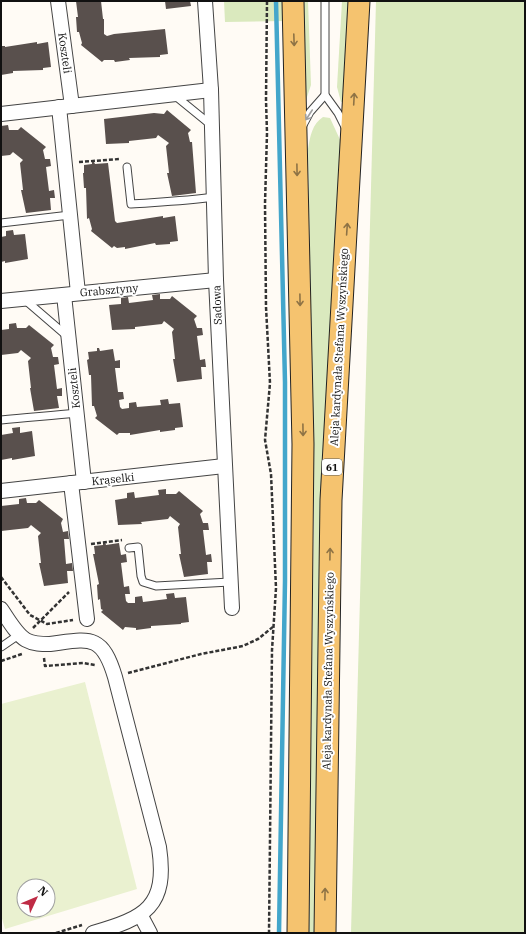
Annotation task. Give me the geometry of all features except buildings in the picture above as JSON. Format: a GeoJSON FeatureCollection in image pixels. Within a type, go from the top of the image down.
{"type":"FeatureCollection","features":[{"type":"Feature","properties":{"kind":"main road"},"geometry":{"type":"LineString","coordinates":[[293,1],[303,444],[298,933]]}},
{"type":"Feature","properties":{"kind":"main road","name":"Aleja kardynała Stefana Wyszyńskiego"},"geometry":{"type":"LineString","coordinates":[[325,933],[331,500],[359,1]]}},
{"type":"Feature","properties":{"kind":"street","name":"Koszteli"},"geometry":{"type":"LineString","coordinates":[[58,1],[66,107],[65,164],[70,215],[71,294],[69,338],[77,413],[79,546],[87,619]]}},
{"type":"Feature","properties":{"kind":"street","name":"Sadowa"},"geometry":{"type":"LineString","coordinates":[[206,1],[212,90],[216,280],[232,608]]}},
{"type":"Feature","properties":{"kind":"street"},"geometry":{"type":"LineString","coordinates":[[1,114],[212,90]]}},
{"type":"Feature","properties":{"kind":"street","name":"Grabsztyny"},"geometry":{"type":"LineString","coordinates":[[1,301],[216,280]]}},
{"type":"Feature","properties":{"kind":"street","name":"Krąselki"},"geometry":{"type":"LineString","coordinates":[[1,492],[224,466]]}},
{"type":"Feature","properties":{"kind":"street"},"geometry":{"type":"LineString","coordinates":[[1,609],[18,632],[27,640],[41,645],[86,640],[94,641],[110,658],[161,861],[162,874],[159,889],[150,907],[140,916],[125,924],[89,929]]}},
{"type":"Feature","properties":{"kind":"street"},"geometry":{"type":"LineString","coordinates":[[140,916],[150,933]]}},
{"type":"Feature","properties":{"kind":"lane"},"geometry":{"type":"LineString","coordinates":[[325,1],[325,95],[338,113],[352,142]]}},
{"type":"Feature","properties":{"kind":"lane"},"geometry":{"type":"LineString","coordinates":[[172,94],[212,126]]}},
{"type":"Feature","properties":{"kind":"lane"},"geometry":{"type":"LineString","coordinates":[[297,137],[310,112],[325,95]]}},
{"type":"Feature","properties":{"kind":"lane"},"geometry":{"type":"LineString","coordinates":[[127,167],[132,204],[174,202],[214,197]]}},
{"type":"Feature","properties":{"kind":"lane"},"geometry":{"type":"LineString","coordinates":[[1,223],[70,215]]}},
{"type":"Feature","properties":{"kind":"lane"},"geometry":{"type":"LineString","coordinates":[[23,299],[69,338]]}},
{"type":"Feature","properties":{"kind":"lane"},"geometry":{"type":"LineString","coordinates":[[1,420],[77,413]]}},
{"type":"Feature","properties":{"kind":"lane"},"geometry":{"type":"LineString","coordinates":[[129,548],[138,547],[141,576],[143,582],[149,585],[156,586],[173,584],[188,586],[230,582]]}},
{"type":"Feature","properties":{"kind":"lane"},"geometry":{"type":"LineString","coordinates":[[1,647],[18,632]]}},
{"type":"Feature","properties":{"kind":"path"},"geometry":{"type":"LineString","coordinates":[[267,1],[267,132],[265,212],[266,307],[270,383],[265,440],[271,474],[276,588],[272,650],[269,773],[269,933]]}},
{"type":"Feature","properties":{"kind":"path"},"geometry":{"type":"LineString","coordinates":[[65,164],[125,158]]}},
{"type":"Feature","properties":{"kind":"path"},"geometry":{"type":"LineString","coordinates":[[79,546],[124,540],[129,548]]}},
{"type":"Feature","properties":{"kind":"path"},"geometry":{"type":"LineString","coordinates":[[1,577],[30,615],[47,624],[87,619]]}},
{"type":"Feature","properties":{"kind":"path"},"geometry":{"type":"LineString","coordinates":[[34,626],[83,580]]}},
{"type":"Feature","properties":{"kind":"path"},"geometry":{"type":"LineString","coordinates":[[83,663],[96,665],[103,673],[104,679],[115,677],[148,666],[243,646],[258,639],[274,626]]}},
{"type":"Feature","properties":{"kind":"path"},"geometry":{"type":"LineString","coordinates":[[56,933],[89,929]]}},
{"type":"Feature","properties":{"kind":"green space"},"geometry":{"type":"Polygon","coordinates":[[[224,1],[284,1],[285,21],[225,22],[224,1]]]}},
{"type":"Feature","properties":{"kind":"green space"},"geometry":{"type":"Polygon","coordinates":[[[302,1],[308,1],[311,85],[306,100],[302,1]]]}},
{"type":"Feature","properties":{"kind":"green space"},"geometry":{"type":"Polygon","coordinates":[[[342,1],[350,1],[345,101],[341,102],[337,87],[342,1]]]}},
{"type":"Feature","properties":{"kind":"green space"},"geometry":{"type":"Polygon","coordinates":[[[376,1],[525,1],[525,933],[351,933],[376,1]]]}},
{"type":"Feature","properties":{"kind":"green space"},"geometry":{"type":"Polygon","coordinates":[[[323,117],[330,118],[342,144],[321,933],[309,933],[314,509],[308,149],[314,127],[323,117]]]}},
{"type":"Feature","properties":{"kind":"green space"},"geometry":{"type":"Polygon","coordinates":[[[85,682],[137,889],[56,914],[56,878],[16,878],[16,918],[41,918],[5,929],[1,915],[1,704],[85,682]]]}},
{"type":"Feature","properties":{"kind":"waterway"},"geometry":{"type":"LineString","coordinates":[[276,1],[285,382],[285,581],[279,933]]}}]}
